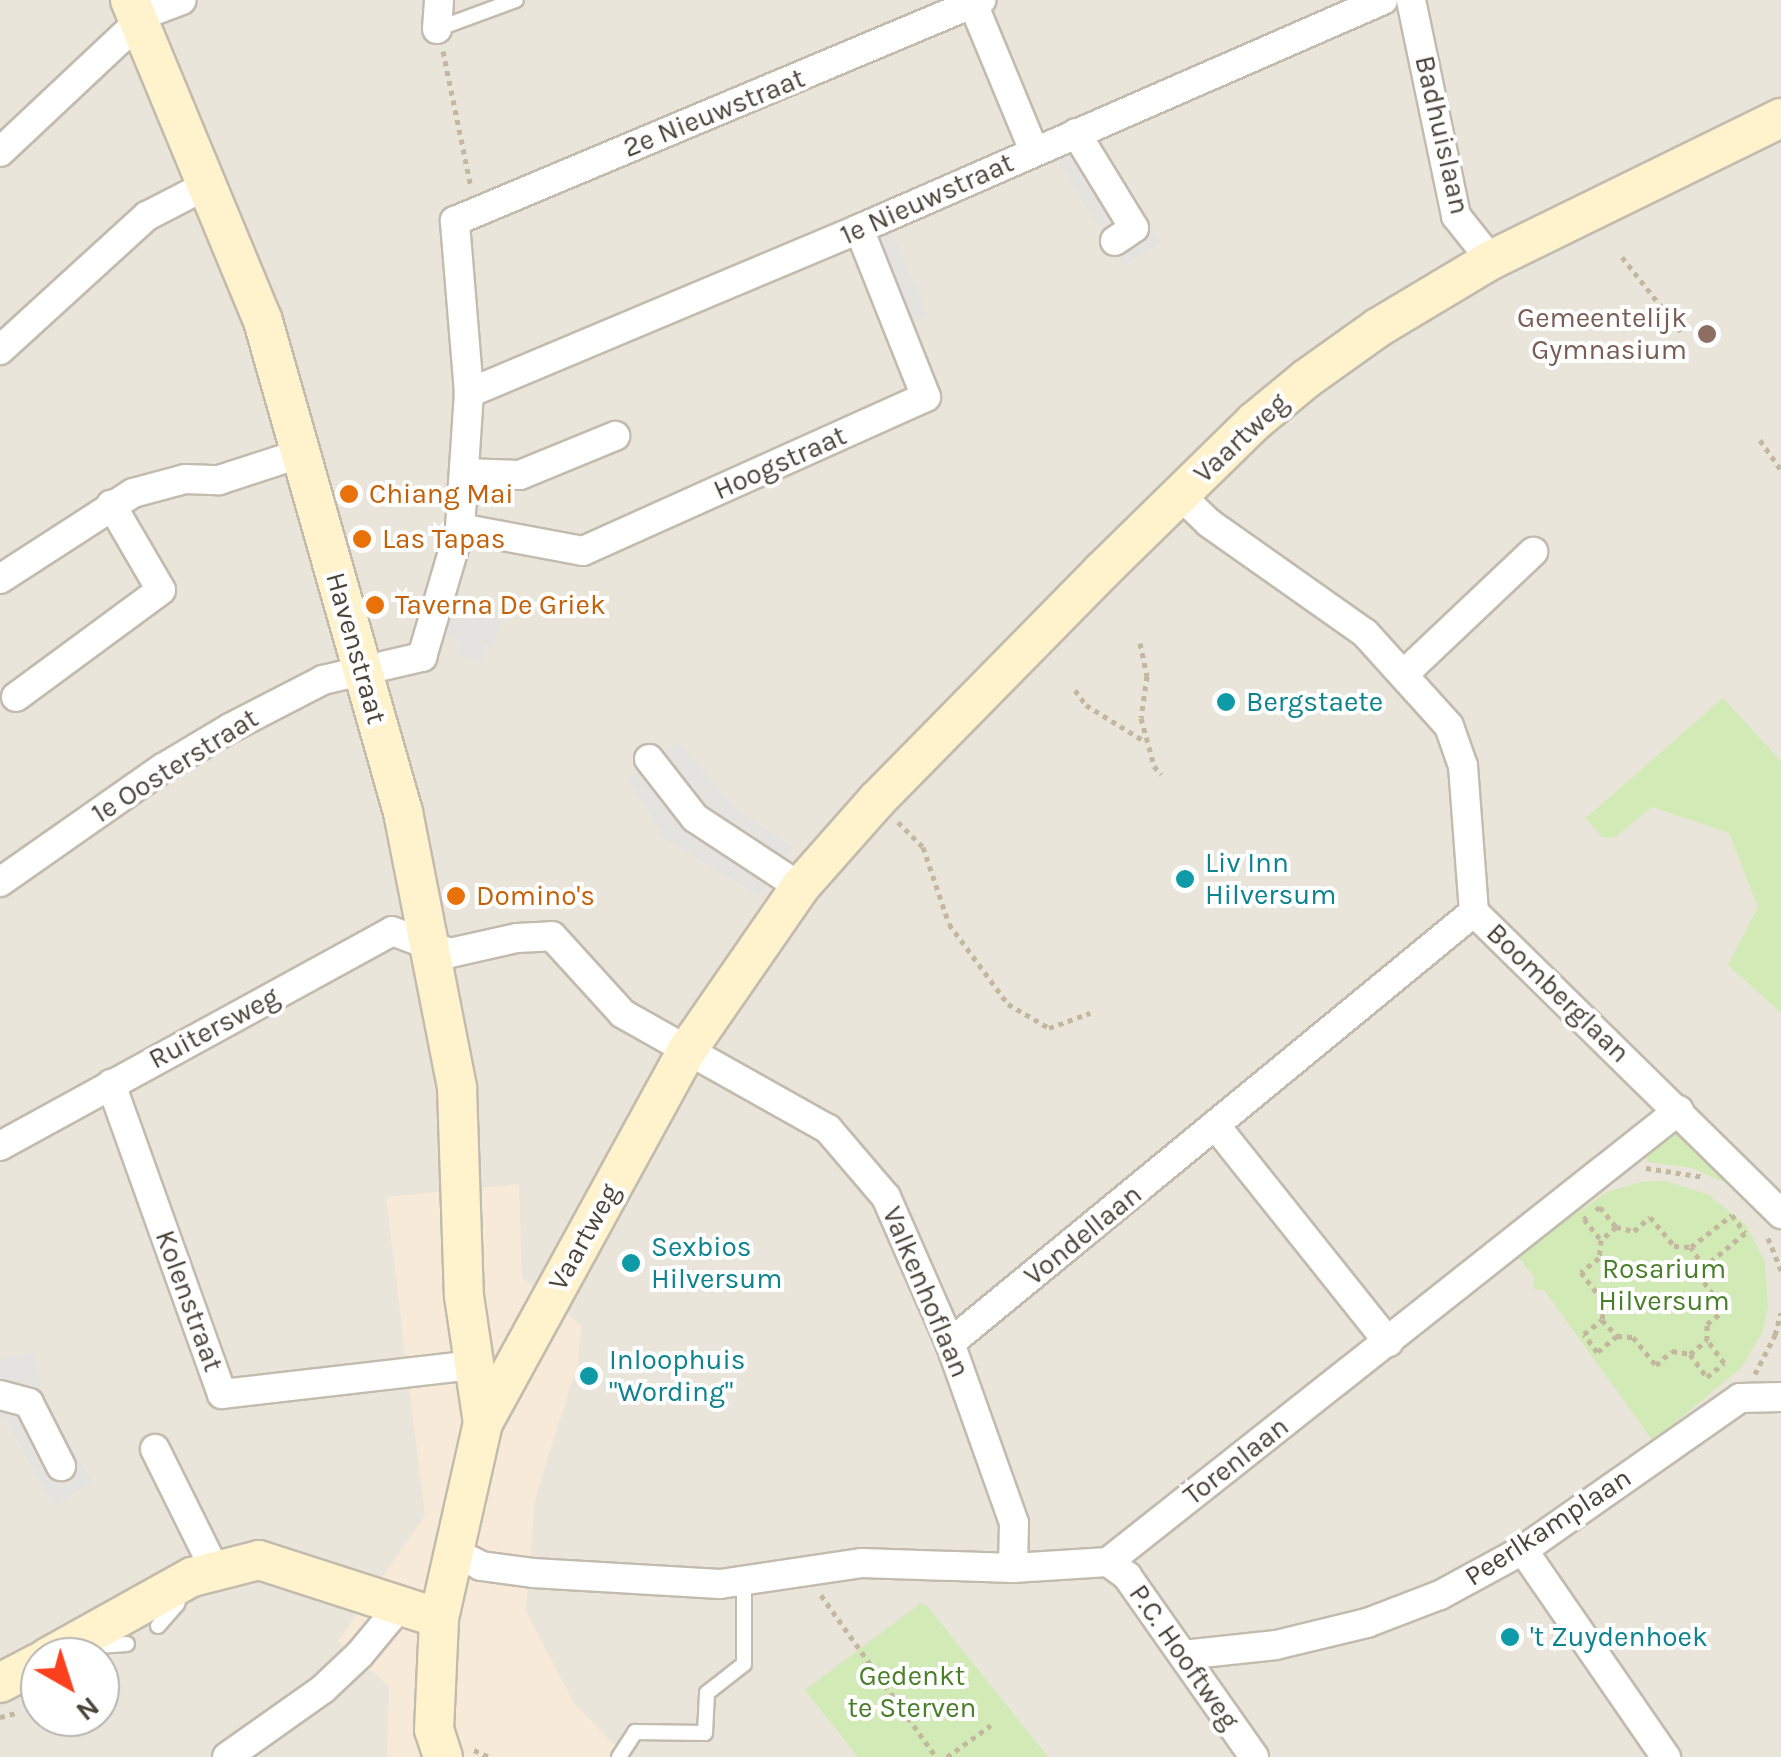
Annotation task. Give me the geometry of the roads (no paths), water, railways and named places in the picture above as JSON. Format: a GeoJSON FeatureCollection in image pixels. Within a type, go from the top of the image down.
{"type":"FeatureCollection","features":[{"type":"Feature","properties":{"kind":"street"},"geometry":{"type":"LineString","coordinates":[[0,152],[140,9],[182,0]]}},
{"type":"Feature","properties":{"kind":"street"},"geometry":{"type":"LineString","coordinates":[[437,29],[438,0]]}},
{"type":"Feature","properties":{"kind":"street","name":"1e Nieuwstraat"},"geometry":{"type":"LineString","coordinates":[[469,393],[859,230],[1383,0]]}},
{"type":"Feature","properties":{"kind":"street","name":"Badhuislaan"},"geometry":{"type":"LineString","coordinates":[[1411,0],[1456,216],[1495,265]]}},
{"type":"Feature","properties":{"kind":"street"},"geometry":{"type":"LineString","coordinates":[[978,3],[1034,151]]}},
{"type":"Feature","properties":{"kind":"street","name":"2e Nieuwstraat"},"geometry":{"type":"LineString","coordinates":[[469,393],[465,215],[978,3]]}},
{"type":"Feature","properties":{"kind":"street","name":"Havenstraat"},"geometry":{"type":"LineString","coordinates":[[140,9],[263,322],[403,812],[438,949],[457,1088],[460,1238],[468,1322],[466,1366],[484,1423]]}},
{"type":"Feature","properties":{"kind":"street","name":"Vaartweg"},"geometry":{"type":"LineString","coordinates":[[443,1757],[434,1730],[439,1618],[484,1423],[688,1050],[800,887],[877,800],[1180,495],[1254,422],[1306,379],[1379,327],[1781,118]]}},
{"type":"Feature","properties":{"kind":"street"},"geometry":{"type":"LineString","coordinates":[[1076,133],[1134,228],[1115,240]]}},
{"type":"Feature","properties":{"kind":"street"},"geometry":{"type":"LineString","coordinates":[[0,350],[147,216],[208,184]]}},
{"type":"Feature","properties":{"kind":"street","name":"Hoogstraat"},"geometry":{"type":"LineString","coordinates":[[460,528],[583,551],[926,398],[859,230]]}},
{"type":"Feature","properties":{"kind":"street"},"geometry":{"type":"LineString","coordinates":[[460,528],[469,393]]}},
{"type":"Feature","properties":{"kind":"street"},"geometry":{"type":"LineString","coordinates":[[464,473],[520,475],[615,436]]}},
{"type":"Feature","properties":{"kind":"street"},"geometry":{"type":"LineString","coordinates":[[0,579],[111,504],[168,483],[218,480],[302,453]]}},
{"type":"Feature","properties":{"kind":"street","name":"Boomberglaan"},"geometry":{"type":"LineString","coordinates":[[1180,495],[1209,522],[1365,633],[1449,726],[1463,766],[1474,912],[1679,1110],[1776,1213]]}},
{"type":"Feature","properties":{"kind":"street"},"geometry":{"type":"LineString","coordinates":[[16,697],[160,590],[111,504]]}},
{"type":"Feature","properties":{"kind":"street","name":"1e Oosterstraat"},"geometry":{"type":"LineString","coordinates":[[0,882],[213,738],[322,680],[422,657],[438,623],[460,528]]}},
{"type":"Feature","properties":{"kind":"street"},"geometry":{"type":"LineString","coordinates":[[1404,674],[1533,552]]}},
{"type":"Feature","properties":{"kind":"street"},"geometry":{"type":"LineString","coordinates":[[650,759],[694,818],[800,887]]}},
{"type":"Feature","properties":{"kind":"street","name":"Vondellaan"},"geometry":{"type":"LineString","coordinates":[[950,1343],[1474,912]]}},
{"type":"Feature","properties":{"kind":"street","name":"Ruitersweg"},"geometry":{"type":"LineString","coordinates":[[0,1146],[392,931],[438,949]]}},
{"type":"Feature","properties":{"kind":"street","name":"Valkenhoflaan"},"geometry":{"type":"LineString","coordinates":[[438,949],[552,936],[623,1014],[828,1129],[886,1197],[950,1343],[1014,1523],[1014,1568]]}},
{"type":"Feature","properties":{"kind":"street","name":"Kolenstraat"},"geometry":{"type":"LineString","coordinates":[[111,1084],[222,1394],[466,1366]]}},
{"type":"Feature","properties":{"kind":"street","name":"Torenlaan"},"geometry":{"type":"LineString","coordinates":[[1108,1562],[1679,1110]]}},
{"type":"Feature","properties":{"kind":"street"},"geometry":{"type":"LineString","coordinates":[[1215,1125],[1388,1342]]}},
{"type":"Feature","properties":{"kind":"street"},"geometry":{"type":"LineString","coordinates":[[468,1322],[521,1352]]}},
{"type":"Feature","properties":{"kind":"street"},"geometry":{"type":"LineString","coordinates":[[0,1395],[28,1403],[61,1466]]}},
{"type":"Feature","properties":{"kind":"street","name":"Peerlkamplaan"},"geometry":{"type":"LineString","coordinates":[[1183,1655],[1276,1646],[1367,1623],[1440,1594],[1523,1550],[1740,1398],[1781,1397]]}},
{"type":"Feature","properties":{"kind":"street"},"geometry":{"type":"LineString","coordinates":[[154,1449],[214,1568]]}},
{"type":"Feature","properties":{"kind":"street"},"geometry":{"type":"LineString","coordinates":[[1523,1550],[1666,1757]]}},
{"type":"Feature","properties":{"kind":"street"},"geometry":{"type":"LineString","coordinates":[[456,1553],[481,1566],[720,1584],[862,1563],[1014,1568],[1108,1562]]}},
{"type":"Feature","properties":{"kind":"street"},"geometry":{"type":"LineString","coordinates":[[85,1637],[214,1568],[259,1560],[439,1618]]}},
{"type":"Feature","properties":{"kind":"street","name":"P.C. Hooftweg"},"geometry":{"type":"LineString","coordinates":[[1108,1562],[1128,1576],[1254,1757]]}},
{"type":"Feature","properties":{"kind":"street"},"geometry":{"type":"LineString","coordinates":[[227,1757],[323,1689],[360,1654],[390,1618],[394,1605]]}},
{"type":"Feature","properties":{"kind":"lane"},"geometry":{"type":"LineString","coordinates":[[437,29],[516,0]]}},
{"type":"Feature","properties":{"kind":"lane"},"geometry":{"type":"LineString","coordinates":[[158,1626],[172,1606],[207,1587],[237,1579],[269,1576],[326,1596],[350,1590]]}},
{"type":"Feature","properties":{"kind":"lane"},"geometry":{"type":"LineString","coordinates":[[618,1757],[635,1732],[705,1733],[706,1693],[744,1664],[744,1581]]}},
{"type":"Feature","properties":{"kind":"lane"},"geometry":{"type":"LineString","coordinates":[[120,1644],[127,1644]]}},
{"type":"Feature","properties":{"kind":"place","name":"Gemeentelijk Gymnasium"},"geometry":{"type":"Point","coordinates":[1707,334]}},
{"type":"Feature","properties":{"kind":"place","name":"Chiang Mai"},"geometry":{"type":"Point","coordinates":[349,494]}},
{"type":"Feature","properties":{"kind":"place","name":"Las Tapas"},"geometry":{"type":"Point","coordinates":[362,539]}},
{"type":"Feature","properties":{"kind":"place","name":"Taverna De Griek"},"geometry":{"type":"Point","coordinates":[375,605]}},
{"type":"Feature","properties":{"kind":"place","name":"Bergstaete"},"geometry":{"type":"Point","coordinates":[1226,702]}},
{"type":"Feature","properties":{"kind":"place","name":"Liv Inn Hilversum"},"geometry":{"type":"Point","coordinates":[1185,879]}},
{"type":"Feature","properties":{"kind":"place","name":"Domino's"},"geometry":{"type":"Point","coordinates":[456,896]}},
{"type":"Feature","properties":{"kind":"place","name":"Sexbios Hilversum"},"geometry":{"type":"Point","coordinates":[631,1263]}},
{"type":"Feature","properties":{"kind":"place","name":"Inloophuis \"Wording\""},"geometry":{"type":"Point","coordinates":[589,1376]}},
{"type":"Feature","properties":{"kind":"place","name":"'t Zuydenhoek"},"geometry":{"type":"Point","coordinates":[1510,1637]}},
{"type":"Feature","properties":{"kind":"park label","name":"Rosarium Hilversum"},"geometry":{"type":"Point","coordinates":[1664,1285]}},
{"type":"Feature","properties":{"kind":"park label","name":"Gedenkt te Sterven"},"geometry":{"type":"Point","coordinates":[912,1692]}}]}
